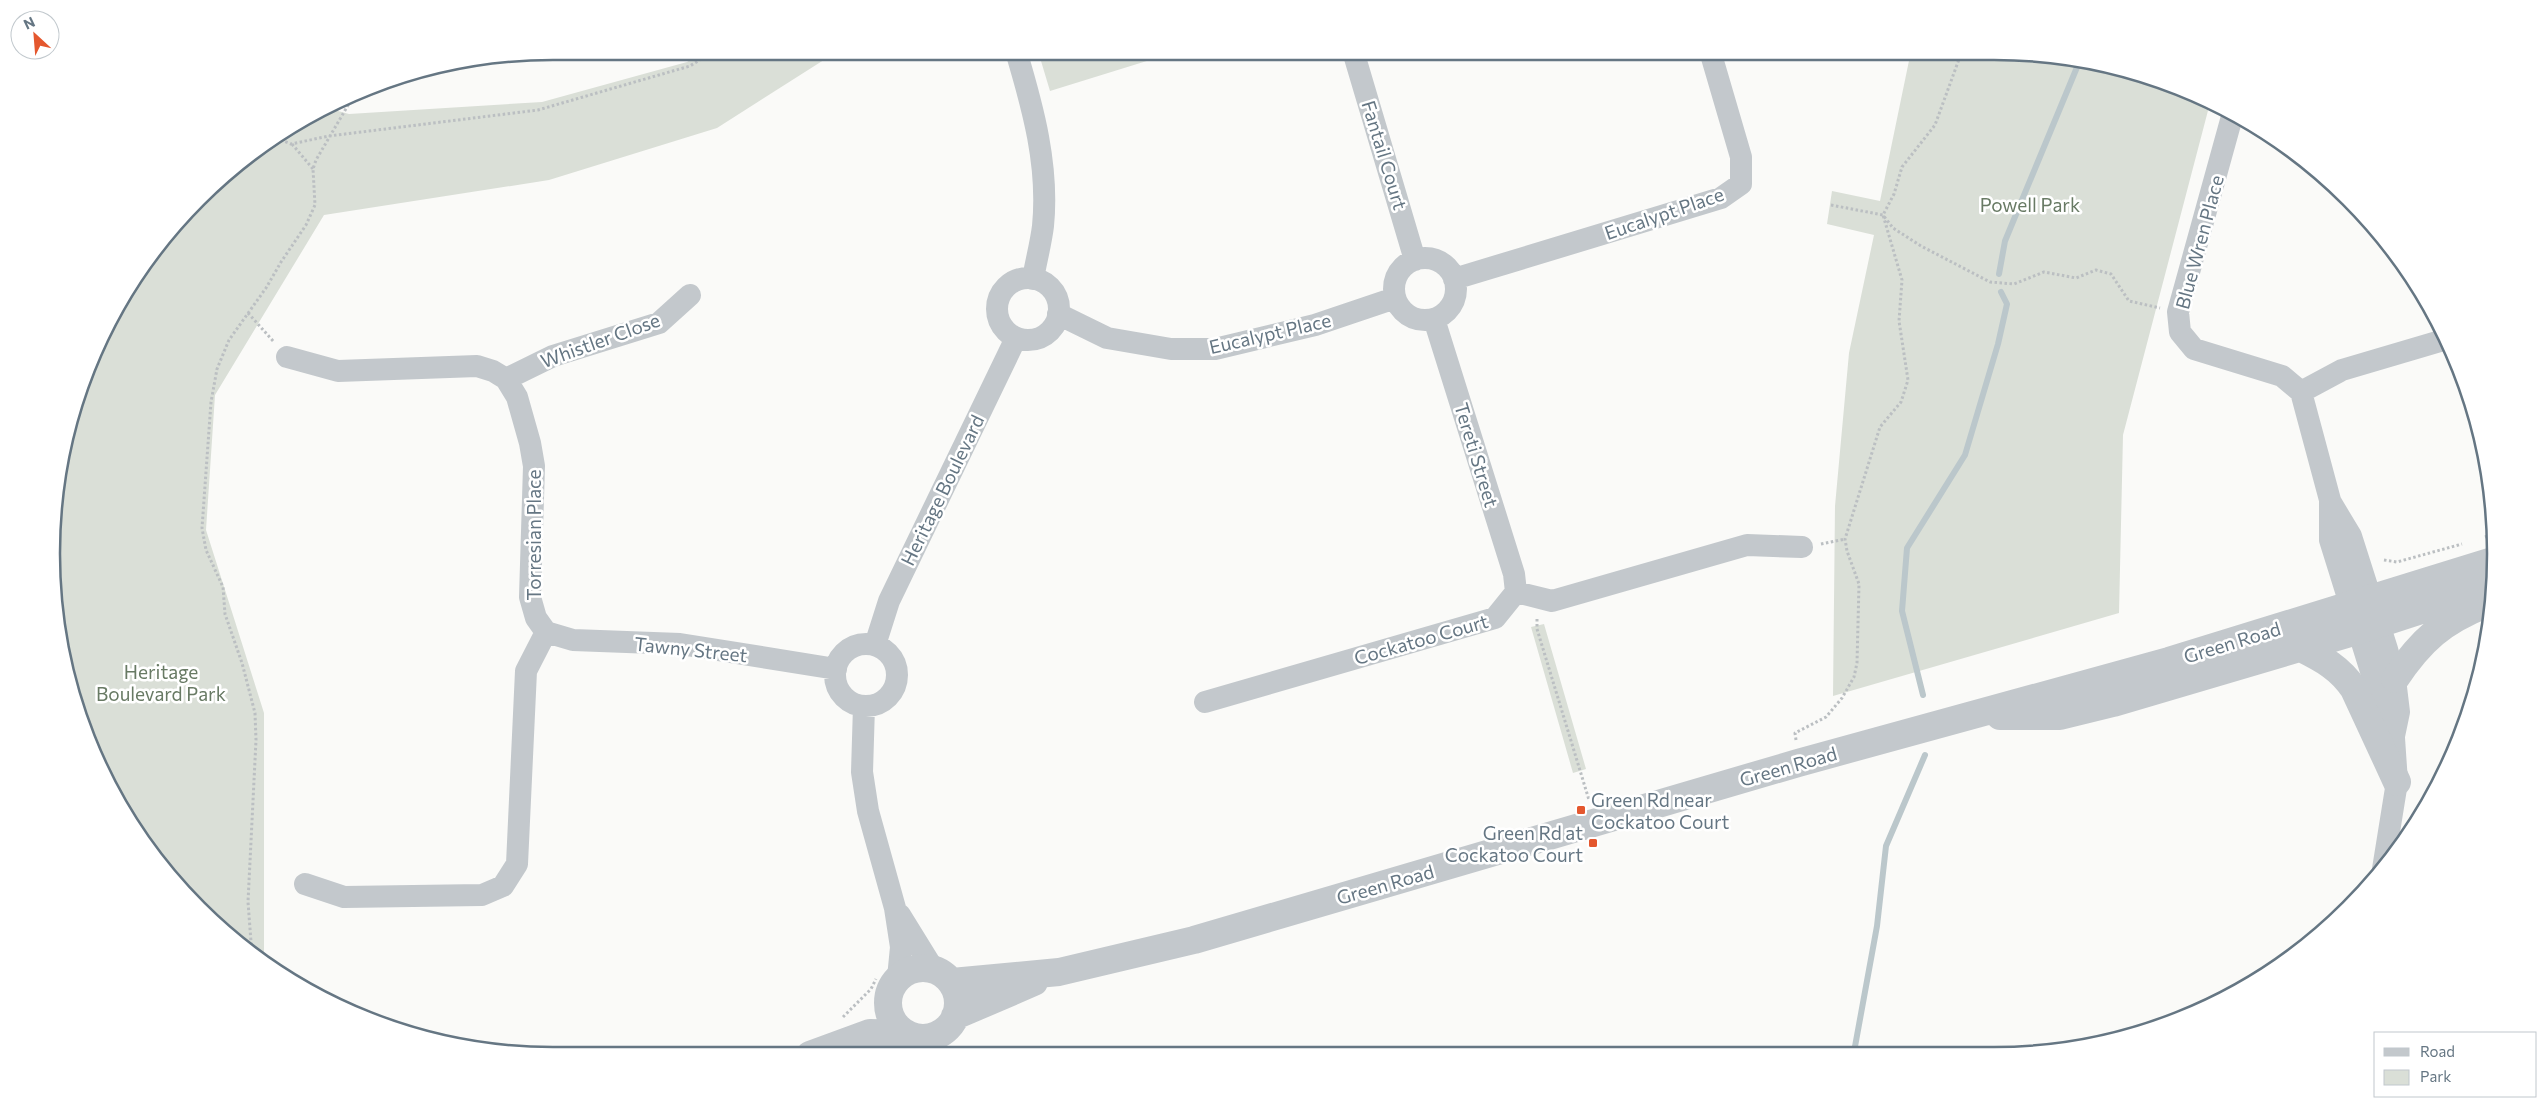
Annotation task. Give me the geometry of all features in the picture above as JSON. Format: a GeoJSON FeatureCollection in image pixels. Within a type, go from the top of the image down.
{"type":"FeatureCollection","features":[{"type":"Feature","properties":{"kind":"street"},"geometry":{"type":"LineString","coordinates":[[1019,60],[1030,97],[1041,148],[1043,226],[1033,279]]}},
{"type":"Feature","properties":{"kind":"street","name":"Fantail Court"},"geometry":{"type":"LineString","coordinates":[[1356,60],[1415,260]]}},
{"type":"Feature","properties":{"kind":"street","name":"Eucalypt Place"},"geometry":{"type":"LineString","coordinates":[[1454,279],[1721,198],[1741,184],[1741,158],[1713,60]]}},
{"type":"Feature","properties":{"kind":"street","name":"Blue Wren Place"},"geometry":{"type":"LineString","coordinates":[[2231,121],[2178,312],[2180,332],[2194,350],[2282,376],[2301,392]]}},
{"type":"Feature","properties":{"kind":"street"},"geometry":{"type":"LineString","coordinates":[[1415,260],[1434,260],[1443,264],[1454,279],[1456,289],[1450,307],[1434,319],[1413,318],[1404,312],[1395,298],[1395,283],[1399,273],[1406,265],[1415,260]]}},
{"type":"Feature","properties":{"kind":"street"},"geometry":{"type":"LineString","coordinates":[[1033,279],[1050,287],[1058,305],[1058,314],[1049,332],[1030,340],[1016,338],[1006,332],[998,317],[999,296],[1014,281],[1033,279]]}},
{"type":"Feature","properties":{"kind":"street","name":"Whistler Close"},"geometry":{"type":"LineString","coordinates":[[506,379],[553,356],[659,323],[690,295]]}},
{"type":"Feature","properties":{"kind":"street","name":"Eucalypt Place"},"geometry":{"type":"LineString","coordinates":[[1058,314],[1107,338],[1171,349],[1215,349],[1315,325],[1395,298]]}},
{"type":"Feature","properties":{"kind":"street","name":"Tereti Street"},"geometry":{"type":"LineString","coordinates":[[1434,319],[1514,574],[1516,592]]}},
{"type":"Feature","properties":{"kind":"street","name":"Heritage Boulevard"},"geometry":{"type":"LineString","coordinates":[[875,646],[889,601],[1016,338]]}},
{"type":"Feature","properties":{"kind":"street"},"geometry":{"type":"LineString","coordinates":[[2386,853],[2397,782],[2394,738],[2399,712],[2395,679],[2330,540],[2330,500],[2301,392],[2342,370],[2439,341]]}},
{"type":"Feature","properties":{"kind":"street"},"geometry":{"type":"LineString","coordinates":[[287,357],[338,371],[477,366],[493,371],[506,379]]}},
{"type":"Feature","properties":{"kind":"street","name":"Torresian Place"},"geometry":{"type":"LineString","coordinates":[[506,379],[517,397],[534,466],[530,597],[536,618],[546,632]]}},
{"type":"Feature","properties":{"kind":"street"},"geometry":{"type":"LineString","coordinates":[[1516,592],[1552,602],[1747,545],[1802,547]]}},
{"type":"Feature","properties":{"kind":"street","name":"Green Road"},"geometry":{"type":"LineString","coordinates":[[1969,716],[2060,716],[2113,704],[2301,648],[2486,550]]}},
{"type":"Feature","properties":{"kind":"street","name":"Green Road"},"geometry":{"type":"LineString","coordinates":[[955,1016],[1059,972],[1194,940],[1798,763],[2169,661],[2486,588]]}},
{"type":"Feature","properties":{"kind":"street","name":"Cockatoo Court"},"geometry":{"type":"LineString","coordinates":[[1205,702],[1495,618],[1516,592]]}},
{"type":"Feature","properties":{"kind":"street"},"geometry":{"type":"LineString","coordinates":[[2395,679],[2412,653],[2430,634],[2458,615],[2484,604]]}},
{"type":"Feature","properties":{"kind":"street"},"geometry":{"type":"LineString","coordinates":[[2365,615],[2384,713],[2394,738]]}},
{"type":"Feature","properties":{"kind":"street"},"geometry":{"type":"LineString","coordinates":[[305,884],[344,897],[482,895],[503,886],[517,864],[526,671],[546,632]]}},
{"type":"Feature","properties":{"kind":"street","name":"Tawny Street"},"geometry":{"type":"LineString","coordinates":[[546,632],[573,640],[680,644],[836,669]]}},
{"type":"Feature","properties":{"kind":"street"},"geometry":{"type":"LineString","coordinates":[[856,646],[875,646],[891,656],[897,675],[896,684],[884,700],[864,706],[854,704],[842,694],[836,680],[836,669],[847,651],[856,646]]}},
{"type":"Feature","properties":{"kind":"street"},"geometry":{"type":"LineString","coordinates":[[2301,648],[2330,662],[2345,675],[2354,689],[2397,782]]}},
{"type":"Feature","properties":{"kind":"street"},"geometry":{"type":"LineString","coordinates":[[813,1047],[864,1018],[888,983],[901,947],[896,908],[868,811],[862,772],[864,706]]}},
{"type":"Feature","properties":{"kind":"street"},"geometry":{"type":"LineString","coordinates":[[821,1047],[870,1033],[905,1034],[916,1038],[928,1038],[940,1034],[949,1027],[955,1016],[958,1005],[957,993],[896,908]]}},
{"type":"Feature","properties":{"kind":"street"},"geometry":{"type":"LineString","coordinates":[[888,983],[915,969],[943,976]]}},
{"type":"Feature","properties":{"kind":"street","name":"Green Road"},"geometry":{"type":"LineString","coordinates":[[943,976],[1059,972]]}},
{"type":"Feature","properties":{"kind":"street"},"geometry":{"type":"LineString","coordinates":[[888,983],[890,1018],[905,1034]]}},
{"type":"Feature","properties":{"kind":"path"},"geometry":{"type":"LineString","coordinates":[[291,144],[329,136],[538,110],[690,66],[700,60]]}},
{"type":"Feature","properties":{"kind":"path"},"geometry":{"type":"LineString","coordinates":[[1798,763],[1795,733],[1826,717],[1842,698],[1854,677],[1859,584],[1847,551],[1845,539],[1880,428],[1901,402],[1908,380],[1898,321],[1902,280],[1883,216],[1894,194],[1896,178],[1902,167],[1935,126],[1959,60]]}},
{"type":"Feature","properties":{"kind":"path"},"geometry":{"type":"LineString","coordinates":[[251,944],[248,902],[256,740],[255,713],[242,663],[225,614],[223,587],[206,550],[202,528],[211,402],[217,369],[229,340],[306,225],[315,205],[312,169],[348,106]]}},
{"type":"Feature","properties":{"kind":"path"},"geometry":{"type":"LineString","coordinates":[[283,141],[291,144],[312,169]]}},
{"type":"Feature","properties":{"kind":"path"},"geometry":{"type":"LineString","coordinates":[[1831,205],[1883,216],[1893,228],[1921,246],[1990,282],[2014,284],[2044,272],[2076,278],[2096,270],[2111,274],[2129,301],[2178,312]]}},
{"type":"Feature","properties":{"kind":"path"},"geometry":{"type":"LineString","coordinates":[[248,313],[287,357]]}},
{"type":"Feature","properties":{"kind":"path"},"geometry":{"type":"LineString","coordinates":[[2384,560],[2397,562],[2470,541]]}},
{"type":"Feature","properties":{"kind":"path"},"geometry":{"type":"LineString","coordinates":[[1539,598],[1537,628],[1595,822]]}},
{"type":"Feature","properties":{"kind":"path"},"geometry":{"type":"LineString","coordinates":[[839,1021],[871,989],[888,983]]}},
{"type":"Feature","properties":{"kind":"green space","name":"Heritage Boulevard Park"},"geometry":{"type":"Polygon","coordinates":[[[690,60],[824,60],[717,128],[549,180],[324,215],[215,395],[206,530],[264,713],[264,953],[228,925],[182,879],[143,828],[111,772],[98,742],[86,712],[69,650],[61,586],[60,554],[64,489],[69,457],[86,395],[111,335],[143,279],[162,253],[182,228],[228,182],[279,143],[335,111],[349,114],[542,102],[690,60]]]}},
{"type":"Feature","properties":{"kind":"green space"},"geometry":{"type":"Polygon","coordinates":[[[1041,60],[1150,60],[1050,91],[1041,60]]]}},
{"type":"Feature","properties":{"kind":"green space","name":"Powell Park"},"geometry":{"type":"Polygon","coordinates":[[[1909,60],[2026,61],[2090,69],[2152,86],[2208,109],[2123,435],[2119,613],[1833,696],[1835,506],[1849,353],[1874,235],[1827,224],[1832,191],[1880,201],[1909,60]]]}},
{"type":"Feature","properties":{"kind":"green space"},"geometry":{"type":"Polygon","coordinates":[[[1544,624],[1586,769],[1573,773],[1531,627],[1544,624]]]}},
{"type":"Feature","properties":{"kind":"waterway"},"geometry":{"type":"LineString","coordinates":[[1999,274],[2005,241],[2077,67]]}},
{"type":"Feature","properties":{"kind":"waterway"},"geometry":{"type":"LineString","coordinates":[[1923,695],[1902,611],[1907,548],[1965,455],[1998,344],[2007,304],[2001,292]]}},
{"type":"Feature","properties":{"kind":"waterway"},"geometry":{"type":"LineString","coordinates":[[1855,1047],[1877,926],[1886,846],[1925,755]]}},
{"type":"Feature","properties":{"kind":"place","name":"Green Rd near Cockatoo Court"},"geometry":{"type":"Point","coordinates":[1581,810]}},
{"type":"Feature","properties":{"kind":"place","name":"Green Rd at Cockatoo Court"},"geometry":{"type":"Point","coordinates":[1593,843]}}]}
